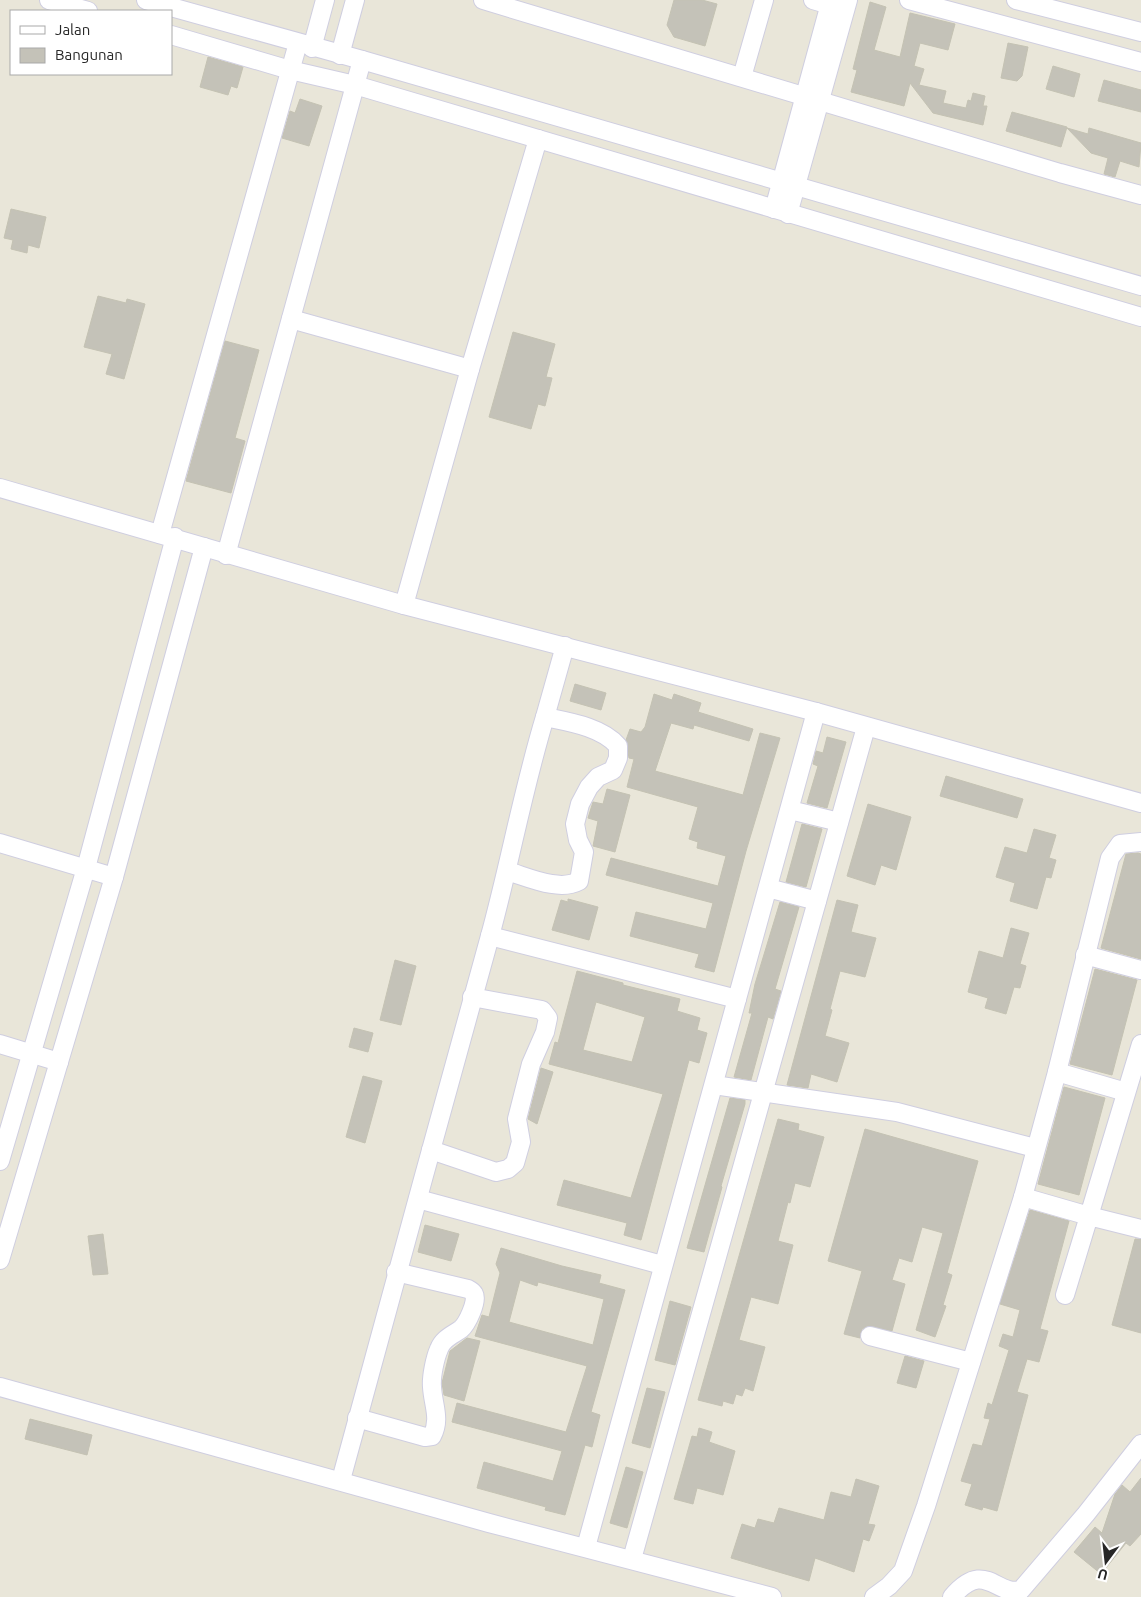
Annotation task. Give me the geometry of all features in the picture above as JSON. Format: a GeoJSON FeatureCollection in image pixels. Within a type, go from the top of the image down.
{"type":"FeatureCollection","features":[{"type":"Feature","properties":{"kind":"street"},"geometry":{"type":"LineString","coordinates":[[49,0],[84,10]]}},
{"type":"Feature","properties":{"kind":"street"},"geometry":{"type":"LineString","coordinates":[[146,0],[305,46],[362,60],[1141,286]]}},
{"type":"Feature","properties":{"kind":"street"},"geometry":{"type":"LineString","coordinates":[[0,1161],[86,868],[168,536],[290,70],[305,46],[325,0]]}},
{"type":"Feature","properties":{"kind":"street"},"geometry":{"type":"LineString","coordinates":[[340,55],[355,0]]}},
{"type":"Feature","properties":{"kind":"street"},"geometry":{"type":"LineString","coordinates":[[484,0],[530,7],[742,77],[1060,173],[1141,195]]}},
{"type":"Feature","properties":{"kind":"street"},"geometry":{"type":"LineString","coordinates":[[742,77],[764,0]]}},
{"type":"Feature","properties":{"kind":"street"},"geometry":{"type":"LineString","coordinates":[[781,211],[812,98],[831,2],[813,0]]}},
{"type":"Feature","properties":{"kind":"street"},"geometry":{"type":"LineString","coordinates":[[812,98],[848,0]]}},
{"type":"Feature","properties":{"kind":"street"},"geometry":{"type":"LineString","coordinates":[[909,0],[1141,62]]}},
{"type":"Feature","properties":{"kind":"street"},"geometry":{"type":"LineString","coordinates":[[1016,0],[1141,32]]}},
{"type":"Feature","properties":{"kind":"street"},"geometry":{"type":"LineString","coordinates":[[172,35],[290,70],[356,85],[1141,317]]}},
{"type":"Feature","properties":{"kind":"street"},"geometry":{"type":"LineString","coordinates":[[226,555],[362,60]]}},
{"type":"Feature","properties":{"kind":"street"},"geometry":{"type":"LineString","coordinates":[[404,604],[470,369],[538,139]]}},
{"type":"Feature","properties":{"kind":"street"},"geometry":{"type":"LineString","coordinates":[[291,319],[470,369]]}},
{"type":"Feature","properties":{"kind":"street"},"geometry":{"type":"LineString","coordinates":[[0,488],[168,536],[226,555],[404,604],[816,712],[1141,803]]}},
{"type":"Feature","properties":{"kind":"street"},"geometry":{"type":"LineString","coordinates":[[0,1260],[114,877],[204,547]]}},
{"type":"Feature","properties":{"kind":"street"},"geometry":{"type":"LineString","coordinates":[[341,1480],[396,1272],[418,1199],[490,936],[535,748],[565,646]]}},
{"type":"Feature","properties":{"kind":"street"},"geometry":{"type":"LineString","coordinates":[[586,1547],[662,1265],[714,1084],[816,712]]}},
{"type":"Feature","properties":{"kind":"street"},"geometry":{"type":"LineString","coordinates":[[507,870],[553,884],[571,886],[579,881],[584,852],[578,840],[575,824],[580,804],[589,787],[598,777],[613,770],[618,758],[618,746],[611,738],[577,724],[545,717]]}},
{"type":"Feature","properties":{"kind":"street"},"geometry":{"type":"LineString","coordinates":[[632,1559],[866,727]]}},
{"type":"Feature","properties":{"kind":"street"},"geometry":{"type":"LineString","coordinates":[[790,810],[839,822]]}},
{"type":"Feature","properties":{"kind":"street"},"geometry":{"type":"LineString","coordinates":[[874,1597],[889,1586],[903,1571],[926,1506],[1023,1197],[1057,1072],[1110,858],[1120,844],[1141,842]]}},
{"type":"Feature","properties":{"kind":"street"},"geometry":{"type":"LineString","coordinates":[[0,843],[114,877]]}},
{"type":"Feature","properties":{"kind":"street"},"geometry":{"type":"LineString","coordinates":[[768,888],[816,901]]}},
{"type":"Feature","properties":{"kind":"street"},"geometry":{"type":"LineString","coordinates":[[490,936],[737,999]]}},
{"type":"Feature","properties":{"kind":"street"},"geometry":{"type":"LineString","coordinates":[[1086,955],[1141,970]]}},
{"type":"Feature","properties":{"kind":"street"},"geometry":{"type":"LineString","coordinates":[[431,1150],[496,1172],[508,1169],[515,1163],[519,1154],[521,1142],[517,1119],[531,1064],[545,1032],[548,1018],[542,1010],[472,997]]}},
{"type":"Feature","properties":{"kind":"street"},"geometry":{"type":"LineString","coordinates":[[0,1044],[59,1062]]}},
{"type":"Feature","properties":{"kind":"street"},"geometry":{"type":"LineString","coordinates":[[1066,1295],[1141,1044]]}},
{"type":"Feature","properties":{"kind":"street"},"geometry":{"type":"LineString","coordinates":[[1057,1072],[1126,1092]]}},
{"type":"Feature","properties":{"kind":"street"},"geometry":{"type":"LineString","coordinates":[[714,1084],[764,1094],[897,1112],[1035,1148]]}},
{"type":"Feature","properties":{"kind":"street"},"geometry":{"type":"LineString","coordinates":[[1023,1197],[1141,1229]]}},
{"type":"Feature","properties":{"kind":"street"},"geometry":{"type":"LineString","coordinates":[[418,1199],[662,1265]]}},
{"type":"Feature","properties":{"kind":"street"},"geometry":{"type":"LineString","coordinates":[[357,1418],[426,1437],[432,1436],[435,1430],[437,1410],[431,1385],[439,1348],[450,1334],[461,1329],[467,1321],[475,1300],[474,1294],[468,1289],[396,1272]]}},
{"type":"Feature","properties":{"kind":"street"},"geometry":{"type":"LineString","coordinates":[[870,1336],[971,1362]]}},
{"type":"Feature","properties":{"kind":"street"},"geometry":{"type":"LineString","coordinates":[[0,1387],[341,1480],[489,1523],[772,1597]]}},
{"type":"Feature","properties":{"kind":"street"},"geometry":{"type":"LineString","coordinates":[[952,1597],[964,1584],[976,1580],[1009,1591],[1021,1590],[1141,1444]]}},
{"type":"Feature","properties":{"kind":"building"},"geometry":{"type":"Polygon","coordinates":[[[674,0],[702,0],[717,4],[705,46],[674,37],[667,25],[674,0]]]}},
{"type":"Feature","properties":{"kind":"building"},"geometry":{"type":"Polygon","coordinates":[[[870,2],[886,7],[874,50],[900,57],[910,13],[955,24],[948,50],[920,43],[914,66],[924,69],[919,85],[946,91],[943,103],[966,108],[968,100],[971,101],[973,93],[985,96],[983,106],[987,106],[983,125],[933,113],[910,83],[904,106],[851,92],[857,70],[853,69],[870,2]]]}},
{"type":"Feature","properties":{"kind":"building"},"geometry":{"type":"Polygon","coordinates":[[[1008,43],[1028,47],[1022,76],[1017,81],[1001,78],[1008,43]]]}},
{"type":"Feature","properties":{"kind":"building"},"geometry":{"type":"Polygon","coordinates":[[[208,57],[243,67],[237,88],[231,86],[228,95],[200,87],[208,57]]]}},
{"type":"Feature","properties":{"kind":"building"},"geometry":{"type":"Polygon","coordinates":[[[1053,66],[1080,74],[1074,97],[1046,89],[1053,66]]]}},
{"type":"Feature","properties":{"kind":"building"},"geometry":{"type":"Polygon","coordinates":[[[1104,80],[1141,90],[1141,112],[1098,101],[1104,80]]]}},
{"type":"Feature","properties":{"kind":"building"},"geometry":{"type":"Polygon","coordinates":[[[300,99],[322,106],[309,146],[282,138],[290,111],[295,113],[300,99]]]}},
{"type":"Feature","properties":{"kind":"building"},"geometry":{"type":"Polygon","coordinates":[[[1012,112],[1067,127],[1061,147],[1006,131],[1012,112]]]}},
{"type":"Feature","properties":{"kind":"building"},"geometry":{"type":"Polygon","coordinates":[[[1067,128],[1088,134],[1089,128],[1141,143],[1139,167],[1120,161],[1115,177],[1104,174],[1108,158],[1091,153],[1067,128]]]}},
{"type":"Feature","properties":{"kind":"building"},"geometry":{"type":"Polygon","coordinates":[[[11,209],[46,217],[39,248],[28,245],[27,253],[11,249],[13,240],[4,238],[11,209]]]}},
{"type":"Feature","properties":{"kind":"building"},"geometry":{"type":"Polygon","coordinates":[[[98,296],[126,303],[127,299],[145,304],[124,379],[106,374],[112,354],[84,347],[98,296]]]}},
{"type":"Feature","properties":{"kind":"building"},"geometry":{"type":"Polygon","coordinates":[[[513,332],[555,344],[546,377],[552,378],[545,406],[538,404],[531,429],[489,417],[513,332]]]}},
{"type":"Feature","properties":{"kind":"building"},"geometry":{"type":"Polygon","coordinates":[[[225,341],[259,350],[235,438],[245,441],[231,493],[186,481],[225,341]]]}},
{"type":"Feature","properties":{"kind":"building"},"geometry":{"type":"Polygon","coordinates":[[[575,684],[606,693],[601,710],[570,701],[575,684]]]}},
{"type":"Feature","properties":{"kind":"building"},"geometry":{"type":"Polygon","coordinates":[[[654,694],[672,700],[674,694],[701,703],[698,712],[753,729],[749,741],[694,725],[693,729],[671,723],[655,771],[743,795],[760,733],[780,738],[746,851],[714,972],[695,967],[699,954],[630,936],[636,912],[706,929],[713,903],[606,875],[611,858],[718,886],[726,856],[697,848],[698,842],[689,839],[698,807],[627,787],[634,759],[629,758],[626,740],[630,729],[641,732],[645,727],[654,694]]]}},
{"type":"Feature","properties":{"kind":"building"},"geometry":{"type":"Polygon","coordinates":[[[827,737],[846,742],[827,808],[807,803],[818,766],[813,764],[816,751],[823,753],[827,737]]]}},
{"type":"Feature","properties":{"kind":"building"},"geometry":{"type":"Polygon","coordinates":[[[946,776],[1023,799],[1017,818],[940,796],[946,776]]]}},
{"type":"Feature","properties":{"kind":"building"},"geometry":{"type":"Polygon","coordinates":[[[607,789],[630,795],[615,852],[593,846],[598,821],[588,818],[593,802],[603,804],[607,789]]]}},
{"type":"Feature","properties":{"kind":"building"},"geometry":{"type":"Polygon","coordinates":[[[868,804],[911,817],[896,870],[881,865],[875,885],[847,876],[868,804]]]}},
{"type":"Feature","properties":{"kind":"building"},"geometry":{"type":"Polygon","coordinates":[[[802,824],[822,829],[806,887],[786,882],[802,824]]]}},
{"type":"Feature","properties":{"kind":"building"},"geometry":{"type":"Polygon","coordinates":[[[1034,829],[1056,835],[1049,858],[1056,860],[1051,878],[1046,877],[1037,909],[1010,901],[1015,883],[996,877],[1005,847],[1027,853],[1034,829]]]}},
{"type":"Feature","properties":{"kind":"building"},"geometry":{"type":"Polygon","coordinates":[[[1126,854],[1141,854],[1141,959],[1101,948],[1126,854]]]}},
{"type":"Feature","properties":{"kind":"building"},"geometry":{"type":"Polygon","coordinates":[[[568,899],[598,907],[589,940],[552,930],[561,900],[568,902],[568,899]]]}},
{"type":"Feature","properties":{"kind":"building"},"geometry":{"type":"Polygon","coordinates":[[[837,900],[858,905],[851,932],[876,938],[865,977],[840,971],[830,1009],[832,1010],[825,1036],[849,1043],[837,1082],[811,1074],[808,1088],[787,1085],[837,900]]]}},
{"type":"Feature","properties":{"kind":"building"},"geometry":{"type":"Polygon","coordinates":[[[780,902],[799,907],[775,989],[781,991],[773,1019],[768,1017],[751,1080],[734,1077],[752,1013],[749,1013],[755,984],[780,902]]]}},
{"type":"Feature","properties":{"kind":"building"},"geometry":{"type":"Polygon","coordinates":[[[1011,928],[1029,933],[1020,964],[1026,966],[1020,988],[1014,987],[1006,1014],[985,1008],[988,998],[968,992],[979,951],[1003,958],[1011,928]]]}},
{"type":"Feature","properties":{"kind":"building"},"geometry":{"type":"Polygon","coordinates":[[[395,960],[416,966],[401,1025],[380,1020],[395,960]]]}},
{"type":"Feature","properties":{"kind":"building"},"geometry":{"type":"Polygon","coordinates":[[[1095,969],[1137,980],[1112,1075],[1070,1064],[1095,969]]]}},
{"type":"Feature","properties":{"kind":"building"},"geometry":{"type":"Polygon","coordinates":[[[577,971],[680,999],[677,1011],[700,1018],[697,1030],[707,1033],[699,1063],[689,1060],[641,1240],[624,1235],[627,1223],[557,1205],[564,1180],[631,1198],[663,1094],[549,1064],[555,1042],[558,1043],[577,971]],[[596,1002],[583,1050],[632,1062],[645,1017],[596,1002]]]}},
{"type":"Feature","properties":{"kind":"building"},"geometry":{"type":"Polygon","coordinates":[[[354,1028],[373,1033],[368,1052],[349,1047],[354,1028]]]}},
{"type":"Feature","properties":{"kind":"building"},"geometry":{"type":"Polygon","coordinates":[[[541,1068],[553,1072],[537,1124],[528,1119],[541,1068]]]}},
{"type":"Feature","properties":{"kind":"building"},"geometry":{"type":"Polygon","coordinates":[[[363,1076],[382,1081],[365,1143],[346,1137],[363,1076]]]}},
{"type":"Feature","properties":{"kind":"building"},"geometry":{"type":"Polygon","coordinates":[[[1064,1087],[1105,1098],[1079,1195],[1038,1184],[1064,1087]]]}},
{"type":"Feature","properties":{"kind":"building"},"geometry":{"type":"Polygon","coordinates":[[[730,1098],[745,1100],[745,1104],[704,1252],[687,1248],[730,1098]]]}},
{"type":"Feature","properties":{"kind":"building"},"geometry":{"type":"Polygon","coordinates":[[[778,1119],[799,1124],[798,1130],[824,1137],[810,1187],[795,1183],[790,1203],[788,1202],[778,1241],[793,1245],[778,1304],[751,1297],[739,1340],[765,1347],[753,1391],[745,1388],[742,1396],[736,1394],[733,1404],[723,1401],[722,1406],[698,1400],[778,1119]]]}},
{"type":"Feature","properties":{"kind":"building"},"geometry":{"type":"Polygon","coordinates":[[[865,1129],[978,1161],[947,1273],[952,1275],[943,1305],[946,1306],[935,1337],[916,1330],[943,1233],[922,1227],[912,1262],[899,1258],[892,1280],[905,1284],[892,1331],[868,1326],[862,1329],[860,1338],[844,1334],[862,1271],[828,1261],[865,1129]]]}},
{"type":"Feature","properties":{"kind":"building"},"geometry":{"type":"Polygon","coordinates":[[[1030,1210],[1069,1221],[1040,1329],[1048,1331],[1039,1362],[1027,1359],[1017,1392],[1028,1395],[997,1511],[983,1507],[982,1510],[965,1505],[972,1484],[961,1481],[973,1444],[982,1446],[990,1419],[984,1418],[988,1403],[992,1405],[1009,1350],[999,1346],[1003,1334],[1013,1337],[1020,1310],[1000,1304],[1030,1210]]]}},
{"type":"Feature","properties":{"kind":"building"},"geometry":{"type":"Polygon","coordinates":[[[425,1225],[459,1234],[451,1261],[418,1252],[425,1225]]]}},
{"type":"Feature","properties":{"kind":"building"},"geometry":{"type":"Polygon","coordinates":[[[103,1234],[108,1274],[93,1275],[88,1236],[103,1234]]]}},
{"type":"Feature","properties":{"kind":"building"},"geometry":{"type":"Polygon","coordinates":[[[1135,1239],[1141,1239],[1141,1333],[1112,1325],[1135,1239]]]}},
{"type":"Feature","properties":{"kind":"building"},"geometry":{"type":"Polygon","coordinates":[[[501,1248],[601,1275],[599,1283],[625,1290],[591,1412],[600,1415],[592,1447],[585,1445],[565,1515],[545,1510],[546,1507],[477,1488],[484,1462],[553,1481],[562,1451],[452,1422],[457,1403],[566,1432],[587,1366],[475,1336],[482,1315],[489,1317],[500,1273],[496,1264],[501,1248]],[[520,1280],[509,1322],[593,1345],[604,1299],[538,1282],[537,1286],[520,1280]]]}},
{"type":"Feature","properties":{"kind":"building"},"geometry":{"type":"Polygon","coordinates":[[[670,1301],[691,1307],[675,1365],[655,1360],[670,1301]]]}},
{"type":"Feature","properties":{"kind":"building"},"geometry":{"type":"Polygon","coordinates":[[[467,1338],[480,1341],[464,1401],[444,1395],[442,1383],[450,1351],[467,1338]]]}},
{"type":"Feature","properties":{"kind":"building"},"geometry":{"type":"Polygon","coordinates":[[[905,1356],[924,1361],[916,1388],[897,1383],[905,1356]]]}},
{"type":"Feature","properties":{"kind":"building"},"geometry":{"type":"Polygon","coordinates":[[[647,1388],[665,1392],[650,1448],[632,1443],[647,1388]]]}},
{"type":"Feature","properties":{"kind":"building"},"geometry":{"type":"Polygon","coordinates":[[[30,1419],[92,1435],[87,1455],[25,1439],[30,1419]]]}},
{"type":"Feature","properties":{"kind":"building"},"geometry":{"type":"Polygon","coordinates":[[[699,1428],[712,1432],[709,1442],[735,1451],[723,1495],[697,1488],[693,1504],[674,1499],[692,1436],[697,1437],[699,1428]]]}},
{"type":"Feature","properties":{"kind":"building"},"geometry":{"type":"Polygon","coordinates":[[[626,1467],[643,1472],[627,1528],[610,1523],[626,1467]]]}},
{"type":"Feature","properties":{"kind":"building"},"geometry":{"type":"Polygon","coordinates":[[[1141,1478],[1141,1534],[1130,1546],[1126,1543],[1101,1574],[1074,1552],[1095,1527],[1102,1533],[1115,1494],[1122,1485],[1130,1492],[1141,1478]]]}},
{"type":"Feature","properties":{"kind":"building"},"geometry":{"type":"Polygon","coordinates":[[[856,1479],[879,1486],[868,1524],[875,1525],[869,1541],[863,1539],[854,1572],[815,1558],[809,1581],[731,1558],[742,1524],[755,1528],[758,1519],[774,1523],[779,1508],[824,1520],[831,1492],[851,1497],[856,1479]]]}}]}
